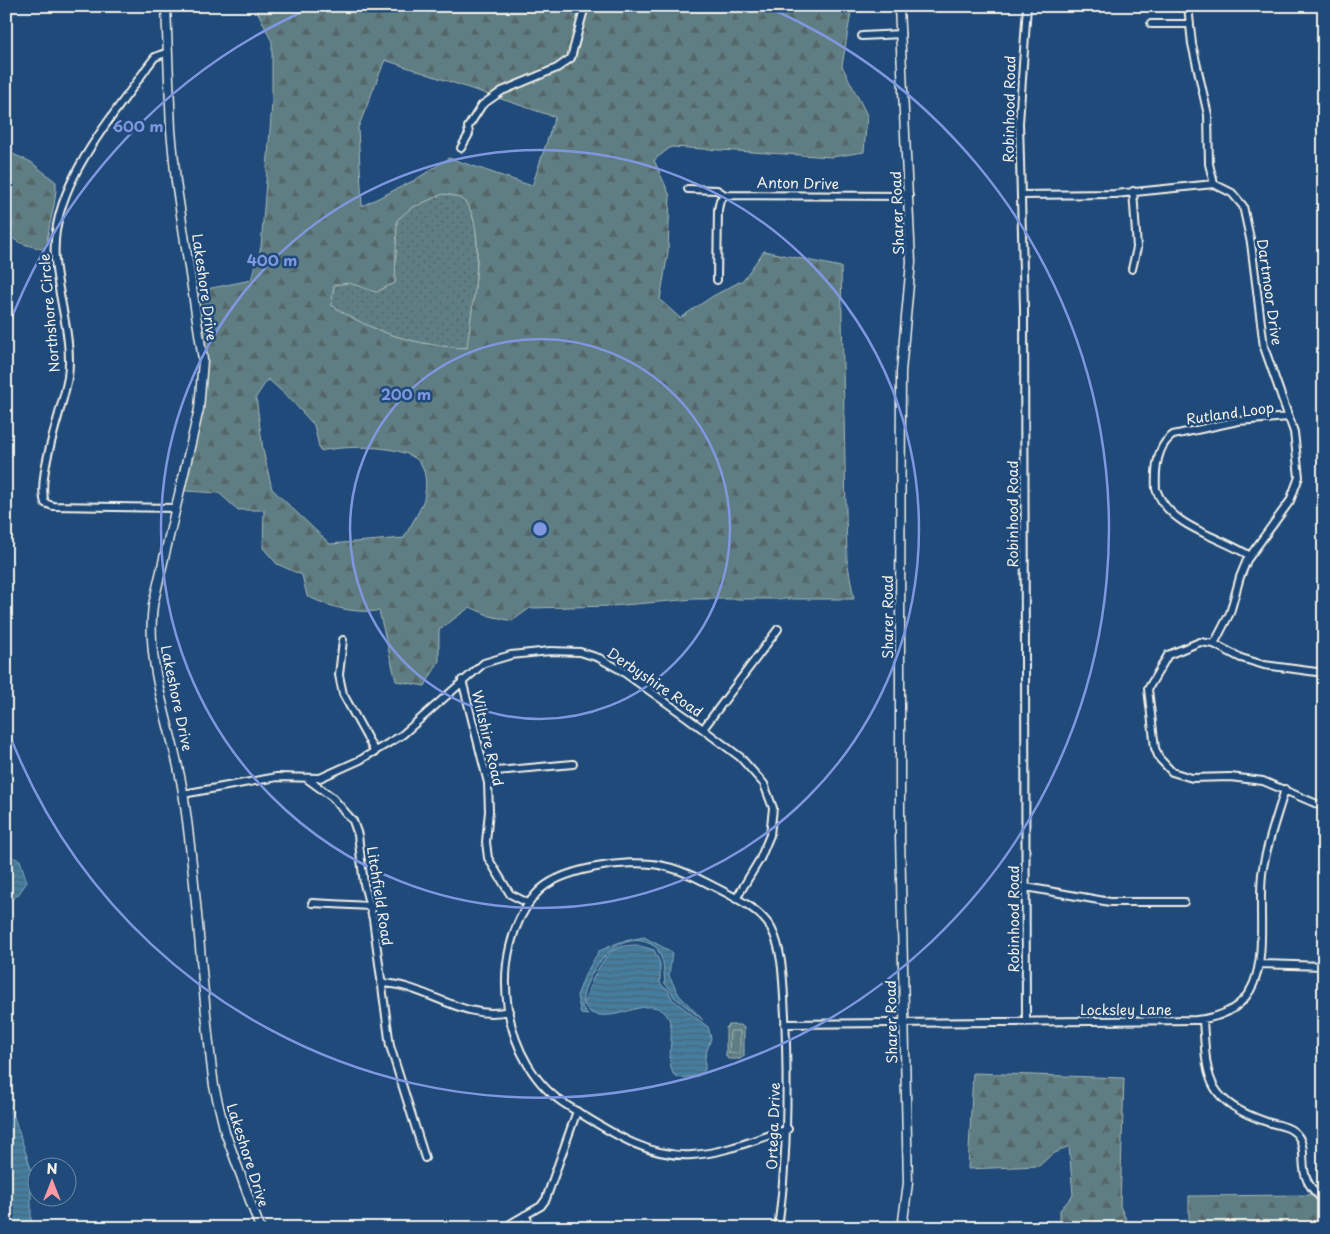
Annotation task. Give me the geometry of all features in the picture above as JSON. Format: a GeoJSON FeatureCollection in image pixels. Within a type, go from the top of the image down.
{"type":"FeatureCollection","features":[{"type":"Feature","properties":{"kind":"street","name":"Lakeshore Drive"},"geometry":{"type":"LineString","coordinates":[[166,6],[176,173],[199,325],[203,378],[199,409],[153,606],[151,637],[155,668],[183,794],[214,1086],[225,1132],[260,1228]]}},
{"type":"Feature","properties":{"kind":"street"},"geometry":{"type":"LineString","coordinates":[[462,148],[469,134],[468,127],[482,105],[502,91],[557,68],[571,58],[585,6]]}},
{"type":"Feature","properties":{"kind":"street","name":"Sharer Road"},"geometry":{"type":"LineString","coordinates":[[900,6],[911,262],[901,364],[900,405],[900,817],[908,1184],[902,1228]]}},
{"type":"Feature","properties":{"kind":"street","name":"Robinhood Road"},"geometry":{"type":"LineString","coordinates":[[1026,1022],[1024,308],[1019,123],[1027,6]]}},
{"type":"Feature","properties":{"kind":"street"},"geometry":{"type":"LineString","coordinates":[[1021,195],[1133,192],[1214,184],[1209,164],[1208,115],[1188,6]]}},
{"type":"Feature","properties":{"kind":"street"},"geometry":{"type":"LineString","coordinates":[[1151,24],[1190,24]]}},
{"type":"Feature","properties":{"kind":"street"},"geometry":{"type":"LineString","coordinates":[[862,36],[901,34]]}},
{"type":"Feature","properties":{"kind":"street","name":"Northshore Circle"},"geometry":{"type":"LineString","coordinates":[[168,52],[155,57],[148,66],[72,178],[61,205],[56,232],[55,260],[67,341],[68,376],[48,456],[44,496],[45,503],[53,506],[176,508]]}},
{"type":"Feature","properties":{"kind":"street","name":"Dartmoor Drive"},"geometry":{"type":"LineString","coordinates":[[1214,184],[1237,198],[1247,214],[1264,347],[1289,417],[1296,444],[1298,484],[1290,501],[1250,556],[1240,576],[1230,613],[1214,644]]}},
{"type":"Feature","properties":{"kind":"street","name":"Anton Drive"},"geometry":{"type":"LineString","coordinates":[[688,189],[717,190],[725,195],[909,196]]}},
{"type":"Feature","properties":{"kind":"street"},"geometry":{"type":"LineString","coordinates":[[1132,269],[1137,248],[1133,192]]}},
{"type":"Feature","properties":{"kind":"street"},"geometry":{"type":"LineString","coordinates":[[717,280],[718,210],[720,200],[725,195]]}},
{"type":"Feature","properties":{"kind":"street","name":"Rutland Loop"},"geometry":{"type":"LineString","coordinates":[[1250,556],[1238,548],[1190,527],[1173,512],[1156,489],[1158,458],[1165,441],[1173,435],[1238,421],[1289,417]]}},
{"type":"Feature","properties":{"kind":"street"},"geometry":{"type":"LineString","coordinates":[[703,729],[778,629]]}},
{"type":"Feature","properties":{"kind":"street"},"geometry":{"type":"LineString","coordinates":[[343,640],[340,675],[343,694],[375,752]]}},
{"type":"Feature","properties":{"kind":"street"},"geometry":{"type":"LineString","coordinates":[[1323,672],[1264,665],[1241,658],[1214,644],[1200,642],[1168,654],[1149,685],[1148,697],[1152,733],[1159,758],[1172,772],[1192,778],[1230,777],[1263,781],[1324,807]]}},
{"type":"Feature","properties":{"kind":"street","name":"Derbyshire Road"},"geometry":{"type":"LineString","coordinates":[[306,778],[320,778],[375,752],[417,722],[474,669],[494,658],[550,651],[580,652],[599,658],[619,669],[703,729],[740,757],[758,777],[769,794],[773,808],[767,845],[736,899]]}},
{"type":"Feature","properties":{"kind":"street","name":"Wiltshire Road"},"geometry":{"type":"LineString","coordinates":[[462,680],[485,772],[488,793],[486,842],[488,858],[510,894],[528,903]]}},
{"type":"Feature","properties":{"kind":"street"},"geometry":{"type":"LineString","coordinates":[[485,772],[573,764]]}},
{"type":"Feature","properties":{"kind":"street"},"geometry":{"type":"LineString","coordinates":[[183,794],[277,777],[306,778]]}},
{"type":"Feature","properties":{"kind":"street","name":"Litchfield Road"},"geometry":{"type":"LineString","coordinates":[[306,778],[332,797],[353,821],[370,906],[390,1046],[425,1158]]}},
{"type":"Feature","properties":{"kind":"street","name":"Locksley Lane"},"geometry":{"type":"LineString","coordinates":[[785,1024],[1202,1020],[1226,1012],[1242,1001],[1253,987],[1260,964],[1264,861],[1285,789]]}},
{"type":"Feature","properties":{"kind":"street","name":"Ortega Drive"},"geometry":{"type":"LineString","coordinates":[[778,1228],[788,1129],[785,1024],[776,939],[764,919],[736,899],[684,872],[659,865],[642,863],[590,869],[558,877],[543,886],[528,903],[514,933],[508,960],[506,989],[509,1011],[517,1041],[537,1080],[560,1102],[630,1142],[658,1152],[692,1155],[724,1149],[788,1129]]}},
{"type":"Feature","properties":{"kind":"street"},"geometry":{"type":"LineString","coordinates":[[1026,887],[1110,902],[1184,902]]}},
{"type":"Feature","properties":{"kind":"street"},"geometry":{"type":"LineString","coordinates":[[312,903],[370,906]]}},
{"type":"Feature","properties":{"kind":"street"},"geometry":{"type":"LineString","coordinates":[[1260,964],[1324,966]]}},
{"type":"Feature","properties":{"kind":"street"},"geometry":{"type":"LineString","coordinates":[[381,983],[406,986],[456,1007],[480,1014],[509,1011]]}},
{"type":"Feature","properties":{"kind":"street"},"geometry":{"type":"LineString","coordinates":[[1202,1020],[1207,1068],[1215,1091],[1243,1111],[1288,1129],[1298,1136],[1307,1180],[1324,1201]]}},
{"type":"Feature","properties":{"kind":"street"},"geometry":{"type":"LineString","coordinates":[[503,1228],[541,1206],[546,1199],[577,1112]]}},
{"type":"Feature","properties":{"kind":"street"},"geometry":{"type":"LineString","coordinates":[[525,1215],[532,1228]]}},
{"type":"Feature","properties":{"kind":"green space"},"geometry":{"type":"Polygon","coordinates":[[[255,6],[852,6],[842,66],[867,115],[864,152],[832,157],[671,147],[654,160],[670,196],[668,252],[660,300],[680,318],[713,296],[743,280],[764,251],[841,267],[847,560],[854,599],[694,599],[612,606],[530,608],[512,621],[490,616],[470,607],[439,630],[439,661],[425,686],[396,681],[379,611],[333,607],[307,596],[302,575],[277,564],[263,548],[264,510],[238,510],[219,493],[186,491],[184,488],[202,410],[206,378],[197,291],[251,280],[261,247],[272,104],[272,42],[255,6]],[[385,60],[358,128],[362,206],[415,180],[449,158],[532,186],[555,117],[385,60]],[[443,194],[411,208],[397,220],[395,283],[376,292],[349,283],[334,285],[331,305],[363,323],[396,336],[413,341],[467,348],[477,257],[477,238],[469,207],[461,199],[443,194]],[[268,379],[256,397],[263,450],[272,489],[330,544],[404,538],[419,510],[426,488],[423,469],[415,458],[406,453],[382,448],[355,447],[320,451],[314,425],[268,379]]]}},
{"type":"Feature","properties":{"kind":"green space"},"geometry":{"type":"Polygon","coordinates":[[[6,151],[31,162],[56,182],[47,245],[42,249],[21,243],[10,236],[14,224],[6,222],[6,151]]]}},
{"type":"Feature","properties":{"kind":"green space"},"geometry":{"type":"Polygon","coordinates":[[[443,194],[454,196],[464,201],[469,207],[474,221],[477,256],[476,276],[467,348],[413,341],[396,336],[363,323],[331,305],[334,285],[349,282],[376,292],[395,283],[397,220],[411,208],[443,194]]]}},
{"type":"Feature","properties":{"kind":"green space"},"geometry":{"type":"Polygon","coordinates":[[[729,1025],[741,1025],[744,1028],[744,1056],[740,1059],[728,1059],[726,1056],[726,1028],[729,1025]]]}},
{"type":"Feature","properties":{"kind":"green space"},"geometry":{"type":"Polygon","coordinates":[[[730,1031],[740,1031],[740,1054],[729,1053],[730,1031]]]}},
{"type":"Feature","properties":{"kind":"green space"},"geometry":{"type":"Polygon","coordinates":[[[973,1073],[1124,1078],[1120,1206],[1130,1228],[1060,1228],[1060,1210],[1073,1195],[1069,1146],[1051,1155],[1039,1166],[968,1169],[973,1073]]]}},
{"type":"Feature","properties":{"kind":"green space"},"geometry":{"type":"Polygon","coordinates":[[[1314,1195],[1324,1206],[1324,1228],[1187,1228],[1189,1221],[1189,1196],[1314,1195]]]}},
{"type":"Feature","properties":{"kind":"water"},"geometry":{"type":"Polygon","coordinates":[[[6,855],[20,860],[27,882],[18,895],[6,903],[6,855]]]}},
{"type":"Feature","properties":{"kind":"water"},"geometry":{"type":"Polygon","coordinates":[[[644,937],[672,952],[669,976],[679,995],[703,1020],[674,997],[670,988],[665,984],[663,962],[657,948],[643,941],[630,941],[617,946],[606,955],[596,967],[584,994],[582,1007],[588,1015],[581,1014],[577,996],[585,975],[599,951],[620,942],[644,937]]]}},
{"type":"Feature","properties":{"kind":"water"},"geometry":{"type":"Polygon","coordinates":[[[637,945],[654,950],[660,963],[660,982],[663,987],[668,989],[672,999],[708,1027],[711,1038],[705,1057],[705,1070],[698,1076],[680,1078],[673,1074],[670,1057],[670,1024],[668,1017],[663,1011],[657,1008],[644,1007],[616,1014],[598,1015],[591,1013],[584,1005],[595,975],[609,954],[619,948],[637,945]]]}},
{"type":"Feature","properties":{"kind":"water"},"geometry":{"type":"Polygon","coordinates":[[[6,1092],[28,1160],[28,1206],[31,1206],[31,1228],[6,1228],[6,1092]]]}}]}
